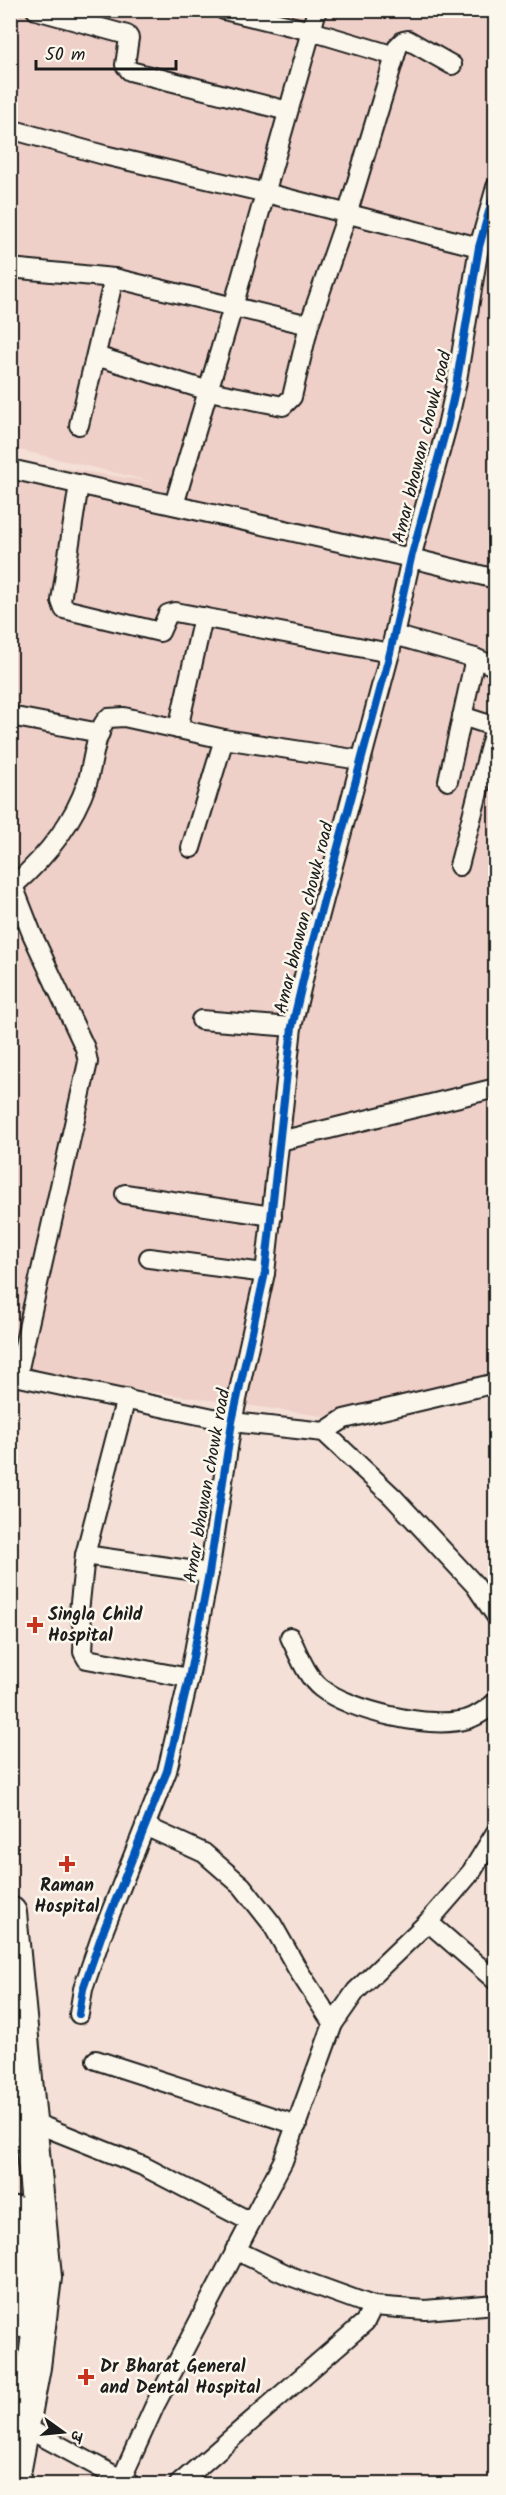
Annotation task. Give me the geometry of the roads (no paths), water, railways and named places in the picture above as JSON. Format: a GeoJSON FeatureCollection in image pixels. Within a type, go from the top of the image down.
{"type":"FeatureCollection","features":[{"type":"Feature","properties":{"kind":"highway"},"geometry":{"type":"LineString","coordinates":[[10,1913],[23,2280],[10,2379]]}},
{"type":"Feature","properties":{"kind":"highway"},"geometry":{"type":"LineString","coordinates":[[12,2484],[34,2367],[45,2277],[17,2123]]}},
{"type":"Feature","properties":{"kind":"street"},"geometry":{"type":"LineString","coordinates":[[36,10],[127,35],[129,38],[125,65],[130,71],[288,111]]}},
{"type":"Feature","properties":{"kind":"street"},"geometry":{"type":"LineString","coordinates":[[224,10],[311,31],[394,56]]}},
{"type":"Feature","properties":{"kind":"street"},"geometry":{"type":"LineString","coordinates":[[174,505],[209,391],[317,10]]}},
{"type":"Feature","properties":{"kind":"street"},"geometry":{"type":"LineString","coordinates":[[96,356],[209,391],[283,406],[287,404],[292,397],[309,325],[347,215],[399,43],[408,40],[452,65]]}},
{"type":"Feature","properties":{"kind":"street"},"geometry":{"type":"LineString","coordinates":[[10,129],[104,155],[479,247]]}},
{"type":"Feature","properties":{"kind":"street","name":"Amar bhawan chowk road"},"geometry":{"type":"LineString","coordinates":[[79,2014],[83,1989],[101,1936],[167,1771],[189,1678],[232,1422],[265,1272],[292,1027],[360,760],[390,653],[411,558],[456,386],[479,247],[495,187]]}},
{"type":"Feature","properties":{"kind":"street"},"geometry":{"type":"LineString","coordinates":[[10,268],[114,278],[309,325]]}},
{"type":"Feature","properties":{"kind":"street"},"geometry":{"type":"LineString","coordinates":[[79,425],[114,278]]}},
{"type":"Feature","properties":{"kind":"street"},"geometry":{"type":"LineString","coordinates":[[10,469],[411,558],[495,579]]}},
{"type":"Feature","properties":{"kind":"street"},"geometry":{"type":"LineString","coordinates":[[79,483],[61,601],[64,609],[160,632],[170,612],[390,653]]}},
{"type":"Feature","properties":{"kind":"street"},"geometry":{"type":"LineString","coordinates":[[178,729],[203,617]]}},
{"type":"Feature","properties":{"kind":"street"},"geometry":{"type":"LineString","coordinates":[[394,635],[475,658],[495,667]]}},
{"type":"Feature","properties":{"kind":"street"},"geometry":{"type":"LineString","coordinates":[[448,781],[475,658]]}},
{"type":"Feature","properties":{"kind":"street"},"geometry":{"type":"LineString","coordinates":[[10,716],[100,733]]}},
{"type":"Feature","properties":{"kind":"street"},"geometry":{"type":"LineString","coordinates":[[360,760],[224,739],[114,716],[105,721],[87,783],[56,842],[35,867],[12,882],[85,1048],[88,1062],[14,1376],[232,1422],[324,1432],[393,1497],[475,1585],[495,1616]]}},
{"type":"Feature","properties":{"kind":"street"},"geometry":{"type":"LineString","coordinates":[[459,866],[495,727],[462,716]]}},
{"type":"Feature","properties":{"kind":"street"},"geometry":{"type":"LineString","coordinates":[[191,848],[224,739]]}},
{"type":"Feature","properties":{"kind":"street"},"geometry":{"type":"LineString","coordinates":[[201,1020],[292,1027]]}},
{"type":"Feature","properties":{"kind":"street"},"geometry":{"type":"LineString","coordinates":[[280,1141],[495,1088]]}},
{"type":"Feature","properties":{"kind":"street"},"geometry":{"type":"LineString","coordinates":[[124,1194],[272,1216]]}},
{"type":"Feature","properties":{"kind":"street"},"geometry":{"type":"LineString","coordinates":[[149,1258],[265,1272]]}},
{"type":"Feature","properties":{"kind":"street"},"geometry":{"type":"LineString","coordinates":[[324,1432],[344,1419],[495,1383]]}},
{"type":"Feature","properties":{"kind":"street"},"geometry":{"type":"LineString","coordinates":[[126,1398],[85,1555],[79,1611],[84,1632],[83,1652],[85,1657],[189,1678]]}},
{"type":"Feature","properties":{"kind":"street"},"geometry":{"type":"LineString","coordinates":[[85,1555],[208,1573]]}},
{"type":"Feature","properties":{"kind":"street"},"geometry":{"type":"LineString","coordinates":[[290,1637],[310,1677],[321,1688],[335,1698],[366,1709],[404,1719],[452,1722],[469,1719],[495,1702]]}},
{"type":"Feature","properties":{"kind":"street"},"geometry":{"type":"LineString","coordinates":[[146,1826],[204,1852],[242,1887],[272,1924],[297,1970],[333,2024]]}},
{"type":"Feature","properties":{"kind":"street"},"geometry":{"type":"LineString","coordinates":[[23,2426],[126,2482],[155,2404],[283,2161],[333,2024],[356,1991],[428,1922],[472,1871],[495,1832]]}},
{"type":"Feature","properties":{"kind":"street"},"geometry":{"type":"LineString","coordinates":[[428,1922],[495,1981]]}},
{"type":"Feature","properties":{"kind":"street"},"geometry":{"type":"LineString","coordinates":[[96,2060],[297,2125]]}},
{"type":"Feature","properties":{"kind":"street"},"geometry":{"type":"LineString","coordinates":[[17,2123],[143,2166],[251,2222]]}},
{"type":"Feature","properties":{"kind":"street"},"geometry":{"type":"LineString","coordinates":[[235,2250],[290,2276],[373,2306],[425,2310],[495,2304]]}},
{"type":"Feature","properties":{"kind":"street"},"geometry":{"type":"LineString","coordinates":[[179,2484],[365,2322],[373,2306]]}},
{"type":"Feature","properties":{"kind":"place","name":"Singla Child Hospital"},"geometry":{"type":"Point","coordinates":[35,1625]}},
{"type":"Feature","properties":{"kind":"place","name":"Raman Hospital"},"geometry":{"type":"Point","coordinates":[67,1864]}},
{"type":"Feature","properties":{"kind":"place","name":"Dr Bharat General and Dental Hospital"},"geometry":{"type":"Point","coordinates":[86,2377]}}]}
